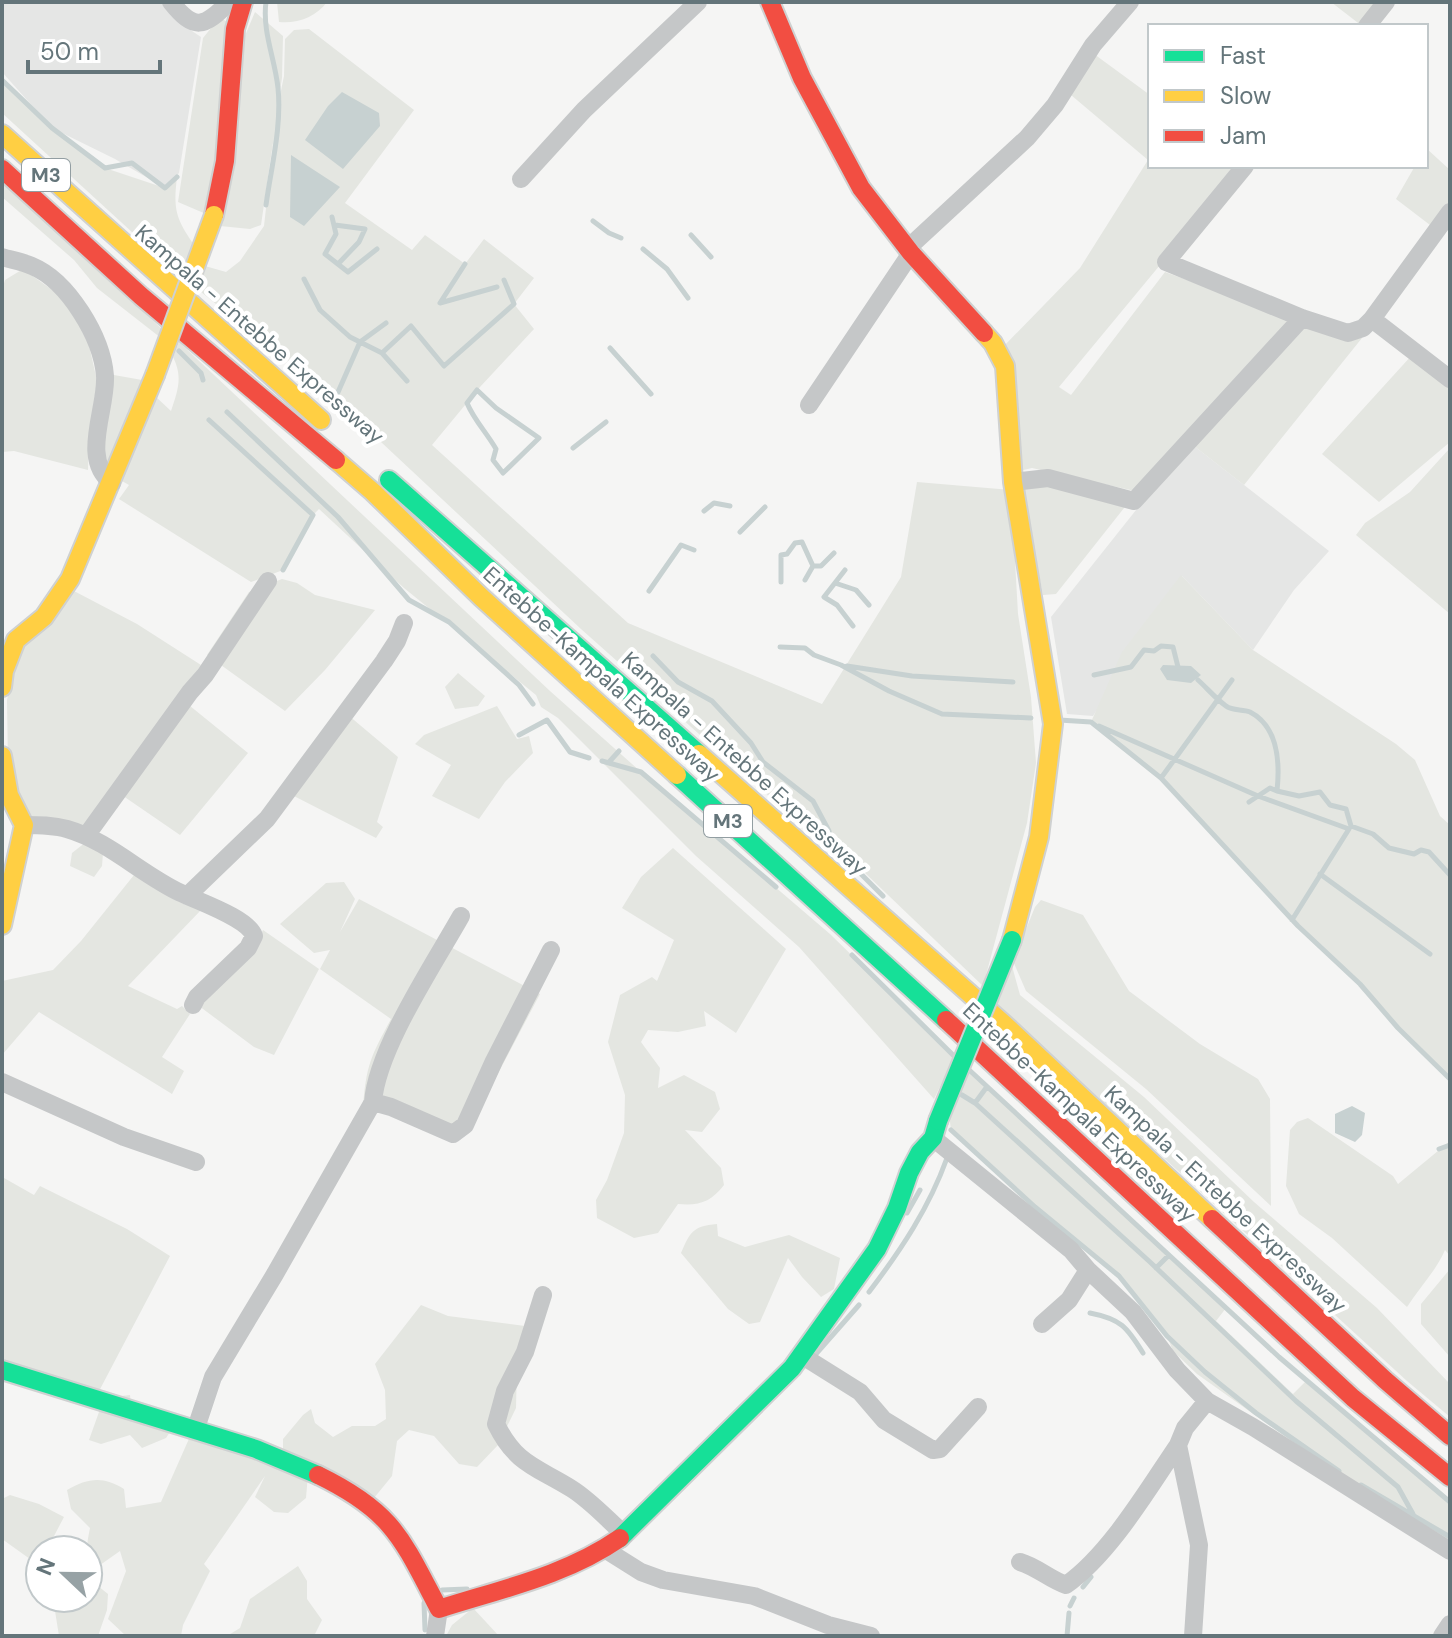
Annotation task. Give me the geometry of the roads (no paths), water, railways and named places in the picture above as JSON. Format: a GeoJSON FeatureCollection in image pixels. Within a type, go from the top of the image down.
{"type":"FeatureCollection","features":[{"type":"Feature","properties":{"kind":"main road"},"geometry":{"type":"LineString","coordinates":[[2,687],[9,638],[44,617],[70,579],[155,375],[214,215],[225,161],[235,29],[243,2]]}},
{"type":"Feature","properties":{"kind":"main road"},"geometry":{"type":"LineString","coordinates":[[2,1370],[196,1428],[290,1463],[351,1494],[377,1511],[400,1536],[439,1609],[521,1583],[606,1550],[625,1535],[792,1368],[877,1249],[897,1208],[909,1173],[936,1129],[1012,940],[1039,837],[1053,724],[1013,482],[1005,366],[993,343],[909,250],[875,208],[849,168],[802,78],[770,2]]}},
{"type":"Feature","properties":{"kind":"main road","name":"Kampala - Entebbe Expressway"},"geometry":{"type":"LineString","coordinates":[[2,134],[329,427]]}},
{"type":"Feature","properties":{"kind":"main road","name":"Entebbe-Kampala Expressway"},"geometry":{"type":"LineString","coordinates":[[2,169],[141,296],[373,492],[481,597],[905,982],[1353,1398],[1450,1477]]}},
{"type":"Feature","properties":{"kind":"main road","name":"Kampala - Entebbe Expressway"},"geometry":{"type":"LineString","coordinates":[[377,469],[1005,1025],[1385,1380],[1450,1436]]}},
{"type":"Feature","properties":{"kind":"main road"},"geometry":{"type":"LineString","coordinates":[[2,756],[9,795],[24,825],[2,925]]}},
{"type":"Feature","properties":{"kind":"street"},"geometry":{"type":"LineString","coordinates":[[171,2],[181,15],[197,24],[203,24],[229,2]]}},
{"type":"Feature","properties":{"kind":"street"},"geometry":{"type":"LineString","coordinates":[[521,179],[584,110],[698,2]]}},
{"type":"Feature","properties":{"kind":"street"},"geometry":{"type":"LineString","coordinates":[[809,405],[909,250],[1027,138],[1055,105],[1093,45],[1130,2]]}},
{"type":"Feature","properties":{"kind":"street"},"geometry":{"type":"LineString","coordinates":[[1369,24],[1386,2]]}},
{"type":"Feature","properties":{"kind":"street"},"geometry":{"type":"LineString","coordinates":[[1243,168],[1166,262],[1302,318],[1348,333],[1363,328],[1372,319],[1450,212]]}},
{"type":"Feature","properties":{"kind":"street"},"geometry":{"type":"LineString","coordinates":[[2,257],[34,266],[46,275],[73,298],[86,321],[105,376],[97,463],[112,483]]}},
{"type":"Feature","properties":{"kind":"street"},"geometry":{"type":"LineString","coordinates":[[1013,482],[1048,478],[1134,501],[1302,318]]}},
{"type":"Feature","properties":{"kind":"street"},"geometry":{"type":"LineString","coordinates":[[1372,319],[1450,379]]}},
{"type":"Feature","properties":{"kind":"street"},"geometry":{"type":"LineString","coordinates":[[86,836],[205,675],[268,581]]}},
{"type":"Feature","properties":{"kind":"street"},"geometry":{"type":"LineString","coordinates":[[187,896],[267,819],[384,661],[404,623]]}},
{"type":"Feature","properties":{"kind":"street"},"geometry":{"type":"LineString","coordinates":[[24,825],[58,827],[86,836],[150,879],[252,929],[254,936],[248,948],[197,997],[193,1005]]}},
{"type":"Feature","properties":{"kind":"street"},"geometry":{"type":"LineString","coordinates":[[196,1428],[213,1377],[373,1102],[374,1085],[389,1045],[461,916]]}},
{"type":"Feature","properties":{"kind":"street"},"geometry":{"type":"LineString","coordinates":[[373,1102],[453,1134],[465,1125],[551,950]]}},
{"type":"Feature","properties":{"kind":"street"},"geometry":{"type":"LineString","coordinates":[[2,1082],[124,1137],[196,1162]]}},
{"type":"Feature","properties":{"kind":"street"},"geometry":{"type":"LineString","coordinates":[[936,1129],[1071,1250],[1133,1312],[1177,1370],[1207,1401],[1450,1551]]}},
{"type":"Feature","properties":{"kind":"street"},"geometry":{"type":"LineString","coordinates":[[1042,1324],[1069,1300],[1088,1270]]}},
{"type":"Feature","properties":{"kind":"street"},"geometry":{"type":"LineString","coordinates":[[543,1295],[525,1352],[505,1391],[496,1424],[506,1444],[532,1468],[574,1490],[625,1535]]}},
{"type":"Feature","properties":{"kind":"street"},"geometry":{"type":"LineString","coordinates":[[801,1355],[860,1392],[884,1420],[933,1450],[940,1449],[978,1407]]}},
{"type":"Feature","properties":{"kind":"street"},"geometry":{"type":"LineString","coordinates":[[1020,1562],[1066,1585],[1079,1575],[1127,1519],[1178,1445],[1185,1428],[1207,1401]]}},
{"type":"Feature","properties":{"kind":"street"},"geometry":{"type":"LineString","coordinates":[[1178,1445],[1199,1545],[1193,1636]]}},
{"type":"Feature","properties":{"kind":"street"},"geometry":{"type":"LineString","coordinates":[[606,1550],[641,1572],[663,1580],[754,1596],[828,1625],[871,1636]]}},
{"type":"Feature","properties":{"kind":"street"},"geometry":{"type":"LineString","coordinates":[[433,1633],[439,1609]]}},
{"type":"Feature","properties":{"kind":"street"},"geometry":{"type":"LineString","coordinates":[[1442,1636],[1450,1624]]}},
{"type":"Feature","properties":{"kind":"waterway"},"geometry":{"type":"LineString","coordinates":[[266,2],[266,24],[279,102],[266,205]]}},
{"type":"Feature","properties":{"kind":"waterway"},"geometry":{"type":"LineString","coordinates":[[2,80],[52,128],[105,168],[132,163],[165,188],[177,177]]}},
{"type":"Feature","properties":{"kind":"waterway"},"geometry":{"type":"LineString","coordinates":[[332,217],[336,234],[325,254],[348,272],[377,249]]}},
{"type":"Feature","properties":{"kind":"waterway"},"geometry":{"type":"LineString","coordinates":[[593,221],[621,238]]}},
{"type":"Feature","properties":{"kind":"waterway"},"geometry":{"type":"LineString","coordinates":[[335,225],[365,229],[359,242],[338,264]]}},
{"type":"Feature","properties":{"kind":"waterway"},"geometry":{"type":"LineString","coordinates":[[691,235],[711,257]]}},
{"type":"Feature","properties":{"kind":"waterway"},"geometry":{"type":"LineString","coordinates":[[643,249],[667,269],[688,298]]}},
{"type":"Feature","properties":{"kind":"waterway"},"geometry":{"type":"LineString","coordinates":[[465,264],[440,303],[497,287]]}},
{"type":"Feature","properties":{"kind":"waterway"},"geometry":{"type":"LineString","coordinates":[[304,279],[320,310],[350,337],[382,353],[407,381]]}},
{"type":"Feature","properties":{"kind":"waterway"},"geometry":{"type":"LineString","coordinates":[[382,353],[411,326],[444,366],[514,304],[504,280]]}},
{"type":"Feature","properties":{"kind":"waterway"},"geometry":{"type":"LineString","coordinates":[[335,399],[360,342],[386,323]]}},
{"type":"Feature","properties":{"kind":"waterway"},"geometry":{"type":"LineString","coordinates":[[610,348],[651,394]]}},
{"type":"Feature","properties":{"kind":"waterway"},"geometry":{"type":"LineString","coordinates":[[179,351],[201,373],[203,380]]}},
{"type":"Feature","properties":{"kind":"waterway"},"geometry":{"type":"LineString","coordinates":[[477,390],[496,408],[539,438],[503,473],[493,460],[496,449],[467,403],[477,390]]}},
{"type":"Feature","properties":{"kind":"waterway"},"geometry":{"type":"LineString","coordinates":[[227,412],[338,517],[409,600],[449,622],[519,685],[533,704]]}},
{"type":"Feature","properties":{"kind":"waterway"},"geometry":{"type":"LineString","coordinates":[[209,420],[313,515],[283,570]]}},
{"type":"Feature","properties":{"kind":"waterway"},"geometry":{"type":"LineString","coordinates":[[573,448],[606,422]]}},
{"type":"Feature","properties":{"kind":"waterway"},"geometry":{"type":"LineString","coordinates":[[704,511],[714,503],[730,506]]}},
{"type":"Feature","properties":{"kind":"waterway"},"geometry":{"type":"LineString","coordinates":[[740,532],[765,507]]}},
{"type":"Feature","properties":{"kind":"waterway"},"geometry":{"type":"LineString","coordinates":[[781,582],[781,555],[787,554],[795,543],[802,542],[813,566]]}},
{"type":"Feature","properties":{"kind":"waterway"},"geometry":{"type":"LineString","coordinates":[[649,591],[681,545],[694,550]]}},
{"type":"Feature","properties":{"kind":"waterway"},"geometry":{"type":"LineString","coordinates":[[805,580],[813,566],[821,566],[834,553]]}},
{"type":"Feature","properties":{"kind":"waterway"},"geometry":{"type":"LineString","coordinates":[[845,570],[824,597],[837,605],[853,626]]}},
{"type":"Feature","properties":{"kind":"waterway"},"geometry":{"type":"LineString","coordinates":[[835,583],[856,590],[869,605]]}},
{"type":"Feature","properties":{"kind":"waterway"},"geometry":{"type":"LineString","coordinates":[[1094,675],[1131,667],[1144,650],[1154,651],[1161,646],[1173,647],[1178,667]]}},
{"type":"Feature","properties":{"kind":"waterway"},"geometry":{"type":"LineString","coordinates":[[780,647],[805,648],[814,655],[942,714],[1031,718]]}},
{"type":"Feature","properties":{"kind":"waterway"},"geometry":{"type":"LineString","coordinates":[[653,656],[678,682],[712,701],[751,743],[763,762],[813,801],[829,831],[831,844],[883,896]]}},
{"type":"Feature","properties":{"kind":"waterway"},"geometry":{"type":"LineString","coordinates":[[847,666],[912,676],[1013,682]]}},
{"type":"Feature","properties":{"kind":"waterway"},"geometry":{"type":"LineString","coordinates":[[1198,680],[1226,706],[1250,712],[1267,727],[1276,747],[1277,791],[1299,796],[1320,792],[1330,805],[1346,809],[1351,826],[1373,834],[1389,848],[1414,854],[1421,850],[1429,852],[1450,875]]}},
{"type":"Feature","properties":{"kind":"waterway"},"geometry":{"type":"LineString","coordinates":[[1161,778],[1232,680]]}},
{"type":"Feature","properties":{"kind":"waterway"},"geometry":{"type":"LineString","coordinates":[[519,735],[547,720],[570,752],[589,758]]}},
{"type":"Feature","properties":{"kind":"waterway"},"geometry":{"type":"LineString","coordinates":[[1059,720],[1091,722],[1161,778],[1298,926],[1360,984],[1398,1028],[1450,1079]]}},
{"type":"Feature","properties":{"kind":"waterway"},"geometry":{"type":"LineString","coordinates":[[1099,726],[1258,796],[1349,829]]}},
{"type":"Feature","properties":{"kind":"waterway"},"geometry":{"type":"LineString","coordinates":[[610,761],[619,751]]}},
{"type":"Feature","properties":{"kind":"waterway"},"geometry":{"type":"LineString","coordinates":[[602,761],[641,772],[776,887]]}},
{"type":"Feature","properties":{"kind":"waterway"},"geometry":{"type":"LineString","coordinates":[[1249,802],[1270,788],[1277,791]]}},
{"type":"Feature","properties":{"kind":"waterway"},"geometry":{"type":"LineString","coordinates":[[1292,920],[1349,829]]}},
{"type":"Feature","properties":{"kind":"waterway"},"geometry":{"type":"LineString","coordinates":[[1320,874],[1430,954]]}},
{"type":"Feature","properties":{"kind":"waterway"},"geometry":{"type":"LineString","coordinates":[[852,955],[956,1058]]}},
{"type":"Feature","properties":{"kind":"waterway"},"geometry":{"type":"LineString","coordinates":[[966,1067],[1279,1357],[1450,1502]]}},
{"type":"Feature","properties":{"kind":"waterway"},"geometry":{"type":"LineString","coordinates":[[975,1103],[986,1088]]}},
{"type":"Feature","properties":{"kind":"waterway"},"geometry":{"type":"LineString","coordinates":[[962,1095],[975,1103],[1150,1262],[1296,1401],[1398,1487],[1413,1514]]}},
{"type":"Feature","properties":{"kind":"waterway"},"geometry":{"type":"LineString","coordinates":[[951,1130],[1035,1207],[1119,1276],[1167,1336],[1205,1372],[1256,1413],[1339,1471]]}},
{"type":"Feature","properties":{"kind":"waterway"},"geometry":{"type":"LineString","coordinates":[[1439,1149],[1450,1145]]}},
{"type":"Feature","properties":{"kind":"waterway"},"geometry":{"type":"LineString","coordinates":[[869,1292],[913,1228],[947,1158]]}},
{"type":"Feature","properties":{"kind":"waterway"},"geometry":{"type":"LineString","coordinates":[[907,1213],[920,1190]]}},
{"type":"Feature","properties":{"kind":"waterway"},"geometry":{"type":"LineString","coordinates":[[1156,1268],[1169,1255]]}},
{"type":"Feature","properties":{"kind":"waterway"},"geometry":{"type":"LineString","coordinates":[[815,1355],[859,1305]]}},
{"type":"Feature","properties":{"kind":"waterway"},"geometry":{"type":"LineString","coordinates":[[1090,1313],[1116,1321],[1143,1353]]}},
{"type":"Feature","properties":{"kind":"waterway"},"geometry":{"type":"LineString","coordinates":[[1361,1485],[1450,1537]]}},
{"type":"Feature","properties":{"kind":"waterway"},"geometry":{"type":"LineString","coordinates":[[1083,1587],[1091,1577]]}},
{"type":"Feature","properties":{"kind":"waterway"},"geometry":{"type":"LineString","coordinates":[[442,1590],[467,1589]]}},
{"type":"Feature","properties":{"kind":"waterway"},"geometry":{"type":"LineString","coordinates":[[1070,1606],[1074,1598]]}},
{"type":"Feature","properties":{"kind":"waterway"},"geometry":{"type":"LineString","coordinates":[[424,1603],[425,1630]]}},
{"type":"Feature","properties":{"kind":"waterway"},"geometry":{"type":"LineString","coordinates":[[1067,1636],[1069,1613]]}}]}
